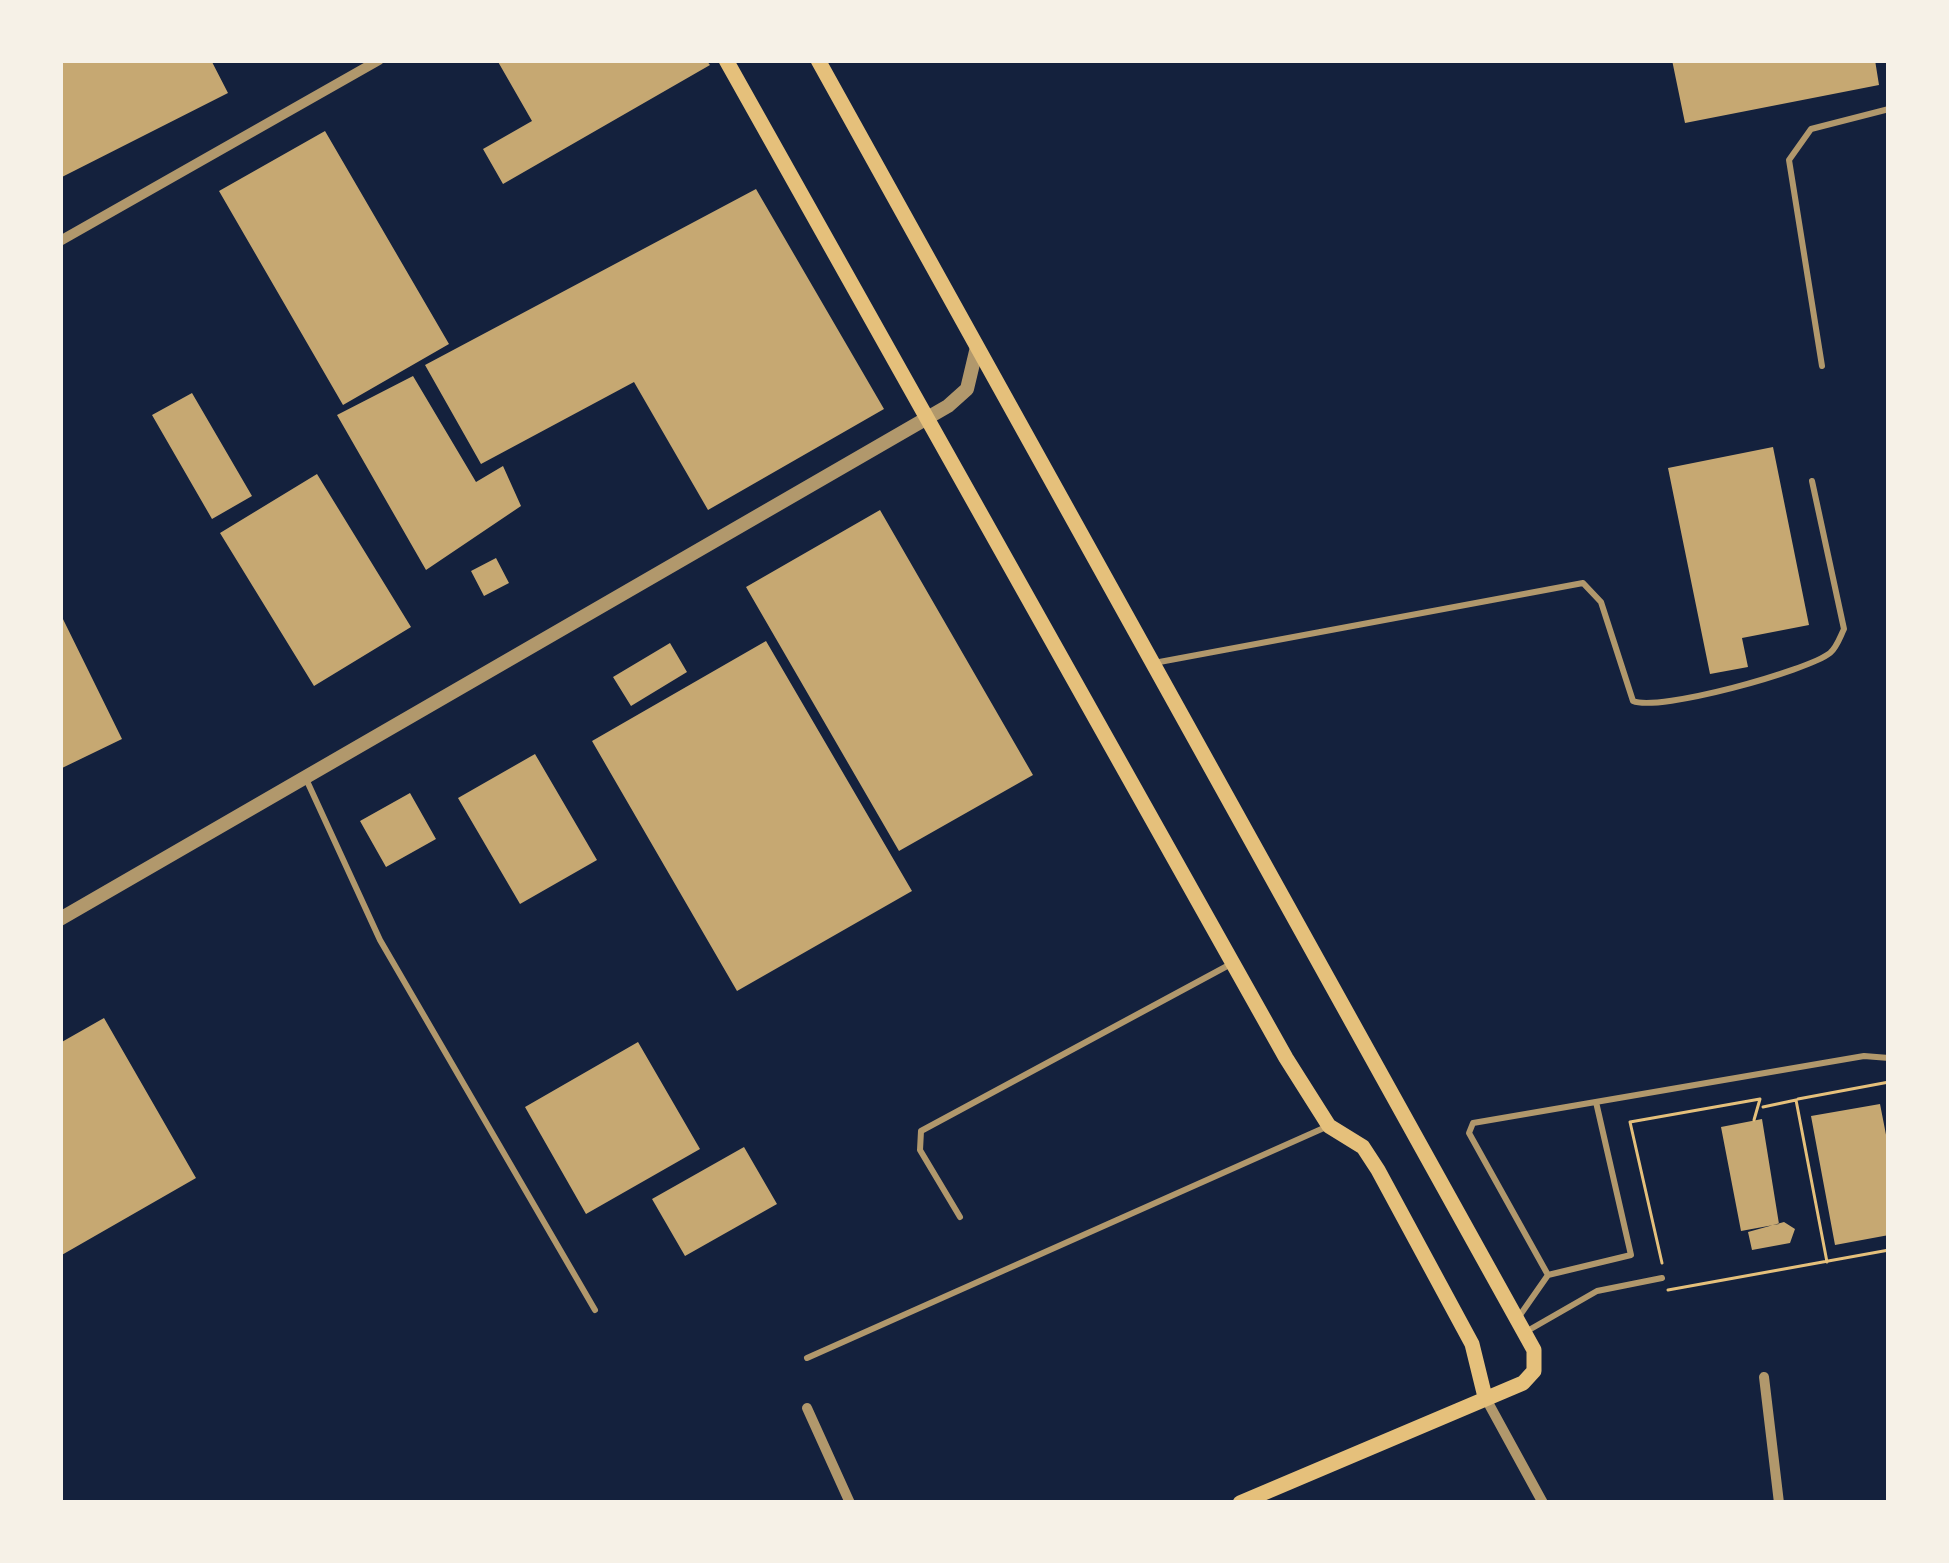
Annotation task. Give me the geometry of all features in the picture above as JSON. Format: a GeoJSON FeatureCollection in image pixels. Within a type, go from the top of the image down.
{"type":"FeatureCollection","features":[{"type":"Feature","properties":{"kind":"main road"},"geometry":{"type":"LineString","coordinates":[[727,60],[1232,963],[1329,1126],[1363,1147],[1378,1170],[1472,1344],[1485,1396]]}},
{"type":"Feature","properties":{"kind":"main road"},"geometry":{"type":"LineString","coordinates":[[818,60],[1534,1350],[1534,1371],[1523,1383],[1240,1503]]}},
{"type":"Feature","properties":{"kind":"street"},"geometry":{"type":"LineString","coordinates":[[60,241],[380,60]]}},
{"type":"Feature","properties":{"kind":"street"},"geometry":{"type":"LineString","coordinates":[[60,919],[925,420],[967,389],[977,347]]}},
{"type":"Feature","properties":{"kind":"street"},"geometry":{"type":"LineString","coordinates":[[1764,1377],[1780,1503]]}},
{"type":"Feature","properties":{"kind":"street"},"geometry":{"type":"LineString","coordinates":[[1485,1396],[1543,1503]]}},
{"type":"Feature","properties":{"kind":"street"},"geometry":{"type":"LineString","coordinates":[[807,1408],[850,1503]]}},
{"type":"Feature","properties":{"kind":"lane"},"geometry":{"type":"LineString","coordinates":[[1822,366],[1789,160],[1800,137],[1811,129],[1889,110]]}},
{"type":"Feature","properties":{"kind":"lane"},"geometry":{"type":"LineString","coordinates":[[1151,664],[1582,583],[1601,602],[1633,701],[1644,705],[1701,697],[1828,655],[1844,629],[1812,482]]}},
{"type":"Feature","properties":{"kind":"lane"},"geometry":{"type":"LineString","coordinates":[[306,780],[380,940],[595,1310]]}},
{"type":"Feature","properties":{"kind":"lane"},"geometry":{"type":"LineString","coordinates":[[960,1217],[920,1150],[921,1131],[1232,963]]}},
{"type":"Feature","properties":{"kind":"lane"},"geometry":{"type":"LineString","coordinates":[[1549,1275],[1470,1127],[1864,1055],[1889,1058]]}},
{"type":"Feature","properties":{"kind":"lane"},"geometry":{"type":"LineString","coordinates":[[1522,1325],[1549,1275],[1631,1255],[1596,1102]]}},
{"type":"Feature","properties":{"kind":"lane"},"geometry":{"type":"LineString","coordinates":[[807,1358],[1329,1126]]}},
{"type":"Feature","properties":{"kind":"lane"},"geometry":{"type":"LineString","coordinates":[[1522,1325],[1597,1291],[1664,1278]]}},
{"type":"Feature","properties":{"kind":"path"},"geometry":{"type":"LineString","coordinates":[[1754,1120],[1762,1108],[1889,1082]]}},
{"type":"Feature","properties":{"kind":"path"},"geometry":{"type":"LineString","coordinates":[[1663,1266],[1630,1122],[1760,1099],[1762,1108]]}},
{"type":"Feature","properties":{"kind":"path"},"geometry":{"type":"LineString","coordinates":[[1796,1100],[1828,1262]]}},
{"type":"Feature","properties":{"kind":"path"},"geometry":{"type":"LineString","coordinates":[[1664,1278],[1668,1291],[1889,1250]]}},
{"type":"Feature","properties":{"kind":"building"},"geometry":{"type":"Polygon","coordinates":[[[60,60],[211,60],[228,93],[60,178],[60,60]]]}},
{"type":"Feature","properties":{"kind":"building"},"geometry":{"type":"Polygon","coordinates":[[[497,60],[706,60],[710,65],[503,184],[483,149],[532,121],[497,60]]]}},
{"type":"Feature","properties":{"kind":"building"},"geometry":{"type":"Polygon","coordinates":[[[1672,60],[1875,60],[1879,85],[1685,123],[1672,60]]]}},
{"type":"Feature","properties":{"kind":"building"},"geometry":{"type":"Polygon","coordinates":[[[325,131],[449,344],[343,405],[219,191],[325,131]]]}},
{"type":"Feature","properties":{"kind":"building"},"geometry":{"type":"Polygon","coordinates":[[[756,189],[884,409],[708,510],[634,382],[481,464],[425,365],[756,189]]]}},
{"type":"Feature","properties":{"kind":"building"},"geometry":{"type":"Polygon","coordinates":[[[413,376],[476,482],[503,466],[521,506],[426,570],[337,415],[413,376]]]}},
{"type":"Feature","properties":{"kind":"building"},"geometry":{"type":"Polygon","coordinates":[[[192,393],[252,496],[212,519],[152,415],[192,393]]]}},
{"type":"Feature","properties":{"kind":"building"},"geometry":{"type":"Polygon","coordinates":[[[1773,447],[1809,625],[1742,638],[1748,667],[1710,674],[1668,468],[1773,447]]]}},
{"type":"Feature","properties":{"kind":"building"},"geometry":{"type":"Polygon","coordinates":[[[317,474],[411,627],[314,686],[220,533],[317,474]]]}},
{"type":"Feature","properties":{"kind":"building"},"geometry":{"type":"Polygon","coordinates":[[[880,510],[1033,775],[899,851],[746,587],[880,510]]]}},
{"type":"Feature","properties":{"kind":"building"},"geometry":{"type":"Polygon","coordinates":[[[496,558],[509,583],[484,596],[471,571],[496,558]]]}},
{"type":"Feature","properties":{"kind":"building"},"geometry":{"type":"Polygon","coordinates":[[[60,613],[122,739],[60,769],[60,613]]]}},
{"type":"Feature","properties":{"kind":"building"},"geometry":{"type":"Polygon","coordinates":[[[766,641],[912,891],[737,991],[592,741],[766,641]]]}},
{"type":"Feature","properties":{"kind":"building"},"geometry":{"type":"Polygon","coordinates":[[[670,643],[687,672],[631,706],[613,677],[670,643]]]}},
{"type":"Feature","properties":{"kind":"building"},"geometry":{"type":"Polygon","coordinates":[[[535,754],[597,860],[520,904],[458,798],[535,754]]]}},
{"type":"Feature","properties":{"kind":"building"},"geometry":{"type":"Polygon","coordinates":[[[410,793],[436,839],[386,867],[360,821],[410,793]]]}},
{"type":"Feature","properties":{"kind":"building"},"geometry":{"type":"Polygon","coordinates":[[[104,1018],[196,1178],[60,1256],[60,1043],[104,1018]]]}},
{"type":"Feature","properties":{"kind":"building"},"geometry":{"type":"Polygon","coordinates":[[[638,1042],[700,1149],[586,1214],[525,1107],[638,1042]]]}},
{"type":"Feature","properties":{"kind":"building"},"geometry":{"type":"Polygon","coordinates":[[[1880,1104],[1889,1150],[1889,1235],[1835,1245],[1811,1116],[1880,1104]]]}},
{"type":"Feature","properties":{"kind":"building"},"geometry":{"type":"Polygon","coordinates":[[[1762,1119],[1779,1224],[1741,1231],[1721,1127],[1762,1119]]]}},
{"type":"Feature","properties":{"kind":"building"},"geometry":{"type":"Polygon","coordinates":[[[744,1147],[777,1204],[685,1256],[652,1199],[744,1147]]]}},
{"type":"Feature","properties":{"kind":"building"},"geometry":{"type":"Polygon","coordinates":[[[1784,1222],[1795,1229],[1790,1243],[1752,1250],[1748,1232],[1784,1222]]]}}]}
